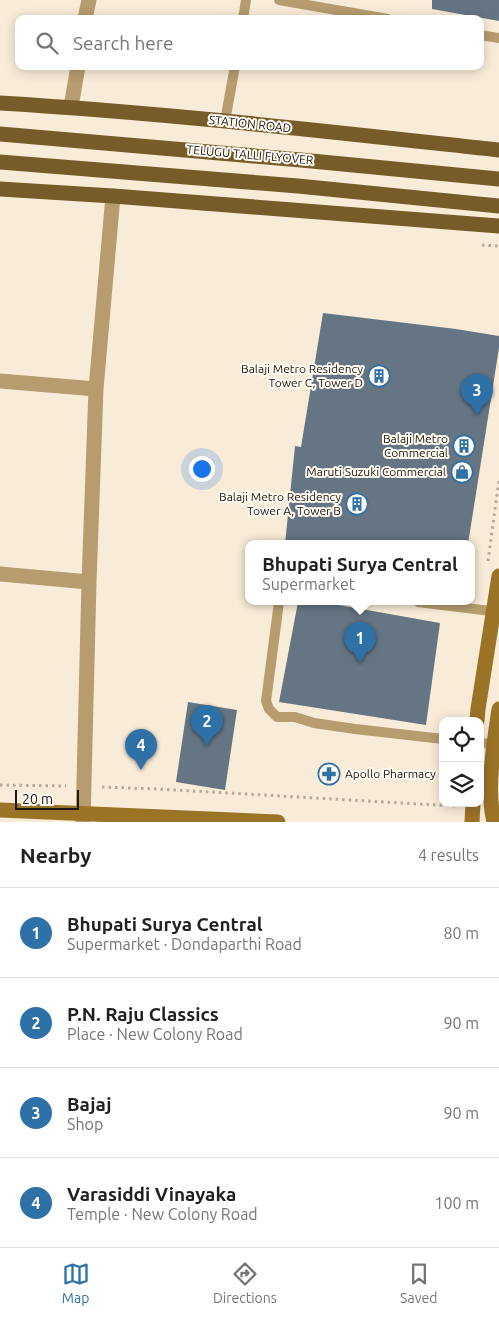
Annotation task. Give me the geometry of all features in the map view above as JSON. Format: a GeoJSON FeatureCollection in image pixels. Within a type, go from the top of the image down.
{"type":"FeatureCollection","features":[{"type":"Feature","properties":{"kind":"main road","name":"STATION ROAD"},"geometry":{"type":"LineString","coordinates":[[0,103],[71,107],[225,121],[499,150]]}},
{"type":"Feature","properties":{"kind":"main road","name":"TELUGU TALLI FLYOVER"},"geometry":{"type":"LineString","coordinates":[[0,134],[499,179]]}},
{"type":"Feature","properties":{"kind":"main road"},"geometry":{"type":"LineString","coordinates":[[0,162],[298,186],[499,206]]}},
{"type":"Feature","properties":{"kind":"main road"},"geometry":{"type":"LineString","coordinates":[[0,189],[499,226]]}},
{"type":"Feature","properties":{"kind":"main road"},"geometry":{"type":"LineString","coordinates":[[478,717],[496,612],[499,576]]}},
{"type":"Feature","properties":{"kind":"main road"},"geometry":{"type":"LineString","coordinates":[[494,822],[492,812],[492,770],[487,744],[499,709]]}},
{"type":"Feature","properties":{"kind":"main road"},"geometry":{"type":"LineString","coordinates":[[472,822],[473,807]]}},
{"type":"Feature","properties":{"kind":"main road"},"geometry":{"type":"LineString","coordinates":[[0,810],[83,817],[278,822]]}},
{"type":"Feature","properties":{"kind":"street"},"geometry":{"type":"LineString","coordinates":[[87,15],[89,0]]}},
{"type":"Feature","properties":{"kind":"street"},"geometry":{"type":"LineString","coordinates":[[71,107],[77,70]]}},
{"type":"Feature","properties":{"kind":"street"},"geometry":{"type":"LineString","coordinates":[[83,817],[96,389],[113,196]]}},
{"type":"Feature","properties":{"kind":"street"},"geometry":{"type":"LineString","coordinates":[[0,381],[96,389]]}},
{"type":"Feature","properties":{"kind":"street"},"geometry":{"type":"LineString","coordinates":[[0,574],[89,582]]}},
{"type":"Feature","properties":{"kind":"lane"},"geometry":{"type":"LineString","coordinates":[[244,15],[246,0]]}},
{"type":"Feature","properties":{"kind":"lane"},"geometry":{"type":"LineString","coordinates":[[279,0],[365,15]]}},
{"type":"Feature","properties":{"kind":"lane"},"geometry":{"type":"LineString","coordinates":[[484,35],[499,38]]}},
{"type":"Feature","properties":{"kind":"lane"},"geometry":{"type":"LineString","coordinates":[[225,121],[233,70]]}},
{"type":"Feature","properties":{"kind":"lane"},"geometry":{"type":"LineString","coordinates":[[279,605],[266,701],[269,709],[277,717],[295,717],[314,723],[439,739]]}},
{"type":"Feature","properties":{"kind":"lane"},"geometry":{"type":"LineString","coordinates":[[441,605],[496,612]]}},
{"type":"Feature","properties":{"kind":"path"},"geometry":{"type":"LineString","coordinates":[[0,784],[158,789],[439,805]]}},
{"type":"Feature","properties":{"kind":"building"},"geometry":{"type":"Polygon","coordinates":[[[432,0],[499,0],[499,21],[484,18],[484,15],[466,15],[432,9],[432,0]]]}},
{"type":"Feature","properties":{"kind":"building"},"geometry":{"type":"Polygon","coordinates":[[[323,313],[499,336],[499,348],[469,540],[285,540],[295,446],[301,447],[323,313]]]}},
{"type":"Feature","properties":{"kind":"building"},"geometry":{"type":"Polygon","coordinates":[[[297,605],[339,605],[440,623],[426,725],[279,702],[297,605]]]}},
{"type":"Feature","properties":{"kind":"building"},"geometry":{"type":"Polygon","coordinates":[[[188,702],[237,710],[225,790],[176,782],[188,702]]]}},
{"type":"Feature","properties":{"kind":"place","name":"Balaji Metro Residency Tower C, Tower D"},"geometry":{"type":"Point","coordinates":[379,376]}},
{"type":"Feature","properties":{"kind":"place","name":"Bajaj"},"geometry":{"type":"Point","coordinates":[477,415]}},
{"type":"Feature","properties":{"kind":"place","name":"Balaji Metro Commercial"},"geometry":{"type":"Point","coordinates":[464,446]}},
{"type":"Feature","properties":{"kind":"place","name":"Maruti Suzuki Commercial"},"geometry":{"type":"Point","coordinates":[462,472]}},
{"type":"Feature","properties":{"kind":"place","name":"Balaji Metro Residency Tower A, Tower B"},"geometry":{"type":"Point","coordinates":[357,504]}},
{"type":"Feature","properties":{"kind":"place","name":"Bhupati Surya Central"},"geometry":{"type":"Point","coordinates":[360,663]}},
{"type":"Feature","properties":{"kind":"place","name":"P.N. Raju Classics"},"geometry":{"type":"Point","coordinates":[207,746]}},
{"type":"Feature","properties":{"kind":"place","name":"Varasiddi Vinayaka"},"geometry":{"type":"Point","coordinates":[141,770]}},
{"type":"Feature","properties":{"kind":"place","name":"Apollo Pharmacy"},"geometry":{"type":"Point","coordinates":[329,774]}}]}
